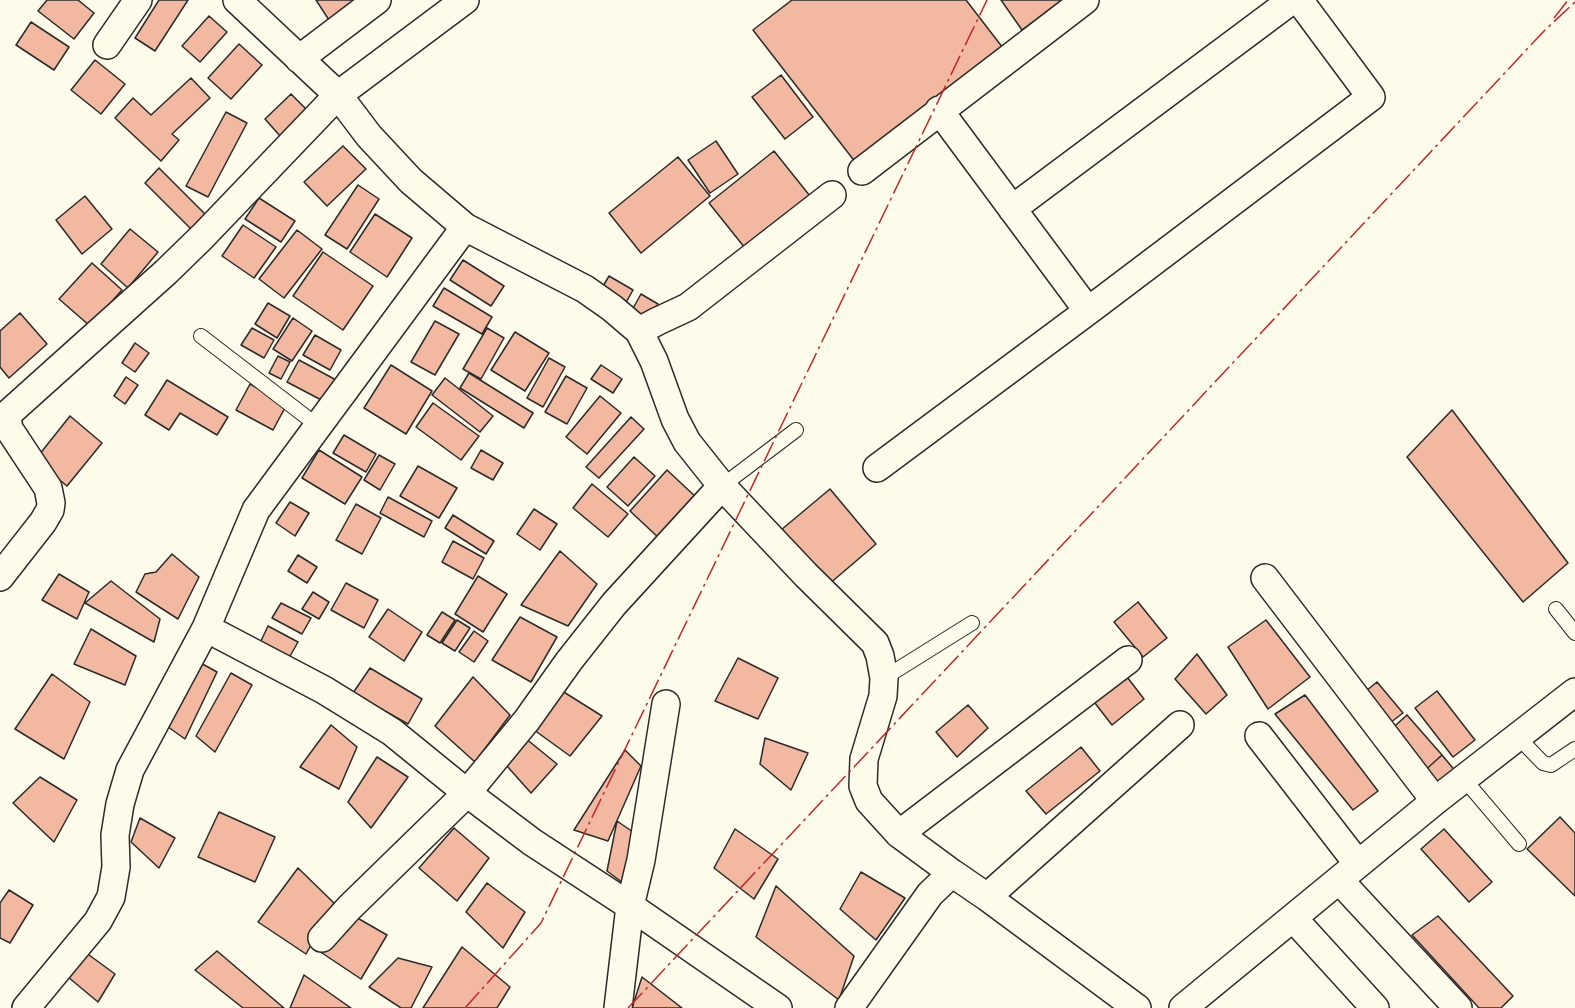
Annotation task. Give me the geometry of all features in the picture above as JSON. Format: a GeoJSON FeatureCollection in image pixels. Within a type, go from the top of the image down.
{"type":"FeatureCollection","features":[{"type":"Feature","properties":{"kind":"street"},"geometry":{"type":"LineString","coordinates":[[107,45],[138,0]]}},
{"type":"Feature","properties":{"kind":"street"},"geometry":{"type":"LineString","coordinates":[[237,0],[338,95],[369,136],[411,181],[465,227],[585,289],[612,308],[648,326]]}},
{"type":"Feature","properties":{"kind":"street"},"geometry":{"type":"LineString","coordinates":[[299,59],[377,0]]}},
{"type":"Feature","properties":{"kind":"street"},"geometry":{"type":"LineString","coordinates":[[0,577],[43,522],[50,510],[51,502],[48,488],[9,429],[7,417],[10,412],[166,272],[338,95],[465,0]]}},
{"type":"Feature","properties":{"kind":"street"},"geometry":{"type":"LineString","coordinates":[[862,171],[1085,0]]}},
{"type":"Feature","properties":{"kind":"street"},"geometry":{"type":"LineString","coordinates":[[1012,209],[1292,0]]}},
{"type":"Feature","properties":{"kind":"street"},"geometry":{"type":"LineString","coordinates":[[877,468],[1371,97],[1299,0]]}},
{"type":"Feature","properties":{"kind":"street"},"geometry":{"type":"LineString","coordinates":[[939,110],[1088,311]]}},
{"type":"Feature","properties":{"kind":"street"},"geometry":{"type":"LineString","coordinates":[[648,326],[688,307],[832,195]]}},
{"type":"Feature","properties":{"kind":"street"},"geometry":{"type":"LineString","coordinates":[[26,1008],[98,921],[111,897],[116,867],[115,835],[120,804],[130,770],[206,628],[256,510],[465,227]]}},
{"type":"Feature","properties":{"kind":"street"},"geometry":{"type":"LineString","coordinates":[[648,326],[654,361],[675,419],[687,442],[722,486],[874,643],[880,656],[884,678],[883,696],[864,759],[863,786],[868,801],[900,834],[1137,1008]]}},
{"type":"Feature","properties":{"kind":"street"},"geometry":{"type":"LineString","coordinates":[[322,938],[349,908],[467,793],[527,720],[569,660],[614,604],[722,486]]}},
{"type":"Feature","properties":{"kind":"street"},"geometry":{"type":"LineString","coordinates":[[1265,578],[1435,801]]}},
{"type":"Feature","properties":{"kind":"street"},"geometry":{"type":"LineString","coordinates":[[206,628],[324,690],[392,732],[532,842],[778,1008]]}},
{"type":"Feature","properties":{"kind":"street"},"geometry":{"type":"LineString","coordinates":[[900,834],[1128,660]]}},
{"type":"Feature","properties":{"kind":"street"},"geometry":{"type":"LineString","coordinates":[[1183,1008],[1435,801],[1575,693]]}},
{"type":"Feature","properties":{"kind":"street"},"geometry":{"type":"LineString","coordinates":[[618,1008],[630,906],[641,860],[666,704]]}},
{"type":"Feature","properties":{"kind":"street"},"geometry":{"type":"LineString","coordinates":[[987,897],[1180,725]]}},
{"type":"Feature","properties":{"kind":"street"},"geometry":{"type":"LineString","coordinates":[[1259,736],[1348,872],[1458,1008]]}},
{"type":"Feature","properties":{"kind":"street"},"geometry":{"type":"LineString","coordinates":[[849,1008],[930,894],[951,873]]}},
{"type":"Feature","properties":{"kind":"street"},"geometry":{"type":"LineString","coordinates":[[1293,918],[1375,1008]]}},
{"type":"Feature","properties":{"kind":"lane"},"geometry":{"type":"LineString","coordinates":[[201,336],[318,426]]}},
{"type":"Feature","properties":{"kind":"lane"},"geometry":{"type":"LineString","coordinates":[[722,486],[796,430]]}},
{"type":"Feature","properties":{"kind":"lane"},"geometry":{"type":"LineString","coordinates":[[1556,609],[1575,633]]}},
{"type":"Feature","properties":{"kind":"lane"},"geometry":{"type":"LineString","coordinates":[[884,678],[972,623]]}},
{"type":"Feature","properties":{"kind":"lane"},"geometry":{"type":"LineString","coordinates":[[1518,737],[1543,763],[1551,765],[1575,749]]}},
{"type":"Feature","properties":{"kind":"lane"},"geometry":{"type":"LineString","coordinates":[[1464,779],[1519,844]]}},
{"type":"Feature","properties":{"kind":"building"},"geometry":{"type":"Polygon","coordinates":[[[47,0],[78,0],[94,13],[74,39],[38,11],[47,0]]]}},
{"type":"Feature","properties":{"kind":"building"},"geometry":{"type":"Polygon","coordinates":[[[159,0],[188,0],[155,51],[135,38],[159,0]]]}},
{"type":"Feature","properties":{"kind":"building"},"geometry":{"type":"Polygon","coordinates":[[[316,0],[359,0],[329,20],[316,0]]]}},
{"type":"Feature","properties":{"kind":"building"},"geometry":{"type":"Polygon","coordinates":[[[792,0],[966,0],[1003,48],[856,163],[753,30],[792,0]]]}},
{"type":"Feature","properties":{"kind":"building"},"geometry":{"type":"Polygon","coordinates":[[[1001,0],[1062,0],[1022,30],[1001,0]]]}},
{"type":"Feature","properties":{"kind":"building"},"geometry":{"type":"Polygon","coordinates":[[[209,16],[227,32],[200,62],[182,46],[209,16]]]}},
{"type":"Feature","properties":{"kind":"building"},"geometry":{"type":"Polygon","coordinates":[[[31,22],[69,47],[54,70],[16,45],[31,22]]]}},
{"type":"Feature","properties":{"kind":"building"},"geometry":{"type":"Polygon","coordinates":[[[239,44],[262,65],[231,99],[208,78],[239,44]]]}},
{"type":"Feature","properties":{"kind":"building"},"geometry":{"type":"Polygon","coordinates":[[[95,60],[125,84],[101,114],[71,90],[95,60]]]}},
{"type":"Feature","properties":{"kind":"building"},"geometry":{"type":"Polygon","coordinates":[[[781,75],[813,117],[785,139],[752,97],[781,75]]]}},
{"type":"Feature","properties":{"kind":"building"},"geometry":{"type":"Polygon","coordinates":[[[191,78],[210,98],[172,134],[179,140],[161,161],[115,118],[133,98],[151,115],[191,78]]]}},
{"type":"Feature","properties":{"kind":"building"},"geometry":{"type":"Polygon","coordinates":[[[291,94],[308,111],[281,137],[265,119],[291,94]]]}},
{"type":"Feature","properties":{"kind":"building"},"geometry":{"type":"Polygon","coordinates":[[[226,112],[247,123],[208,197],[186,186],[226,112]]]}},
{"type":"Feature","properties":{"kind":"building"},"geometry":{"type":"Polygon","coordinates":[[[716,141],[738,174],[710,193],[688,160],[716,141]]]}},
{"type":"Feature","properties":{"kind":"building"},"geometry":{"type":"Polygon","coordinates":[[[343,146],[366,169],[327,206],[304,182],[343,146]]]}},
{"type":"Feature","properties":{"kind":"building"},"geometry":{"type":"Polygon","coordinates":[[[774,151],[810,196],[745,248],[709,203],[774,151]]]}},
{"type":"Feature","properties":{"kind":"building"},"geometry":{"type":"Polygon","coordinates":[[[678,157],[710,196],[641,253],[609,213],[678,157]]]}},
{"type":"Feature","properties":{"kind":"building"},"geometry":{"type":"Polygon","coordinates":[[[159,168],[209,218],[195,233],[145,183],[159,168]]]}},
{"type":"Feature","properties":{"kind":"building"},"geometry":{"type":"Polygon","coordinates":[[[358,185],[379,199],[347,249],[325,235],[358,185]]]}},
{"type":"Feature","properties":{"kind":"building"},"geometry":{"type":"Polygon","coordinates":[[[85,196],[112,229],[82,254],[56,220],[85,196]]]}},
{"type":"Feature","properties":{"kind":"building"},"geometry":{"type":"Polygon","coordinates":[[[259,198],[295,221],[281,242],[245,219],[259,198]]]}},
{"type":"Feature","properties":{"kind":"building"},"geometry":{"type":"Polygon","coordinates":[[[375,214],[412,238],[387,277],[350,252],[375,214]]]}},
{"type":"Feature","properties":{"kind":"building"},"geometry":{"type":"Polygon","coordinates":[[[243,225],[276,247],[254,278],[222,256],[243,225]]]}},
{"type":"Feature","properties":{"kind":"building"},"geometry":{"type":"Polygon","coordinates":[[[130,229],[158,252],[128,288],[101,264],[130,229]]]}},
{"type":"Feature","properties":{"kind":"building"},"geometry":{"type":"Polygon","coordinates":[[[297,230],[322,249],[284,298],[259,279],[297,230]]]}},
{"type":"Feature","properties":{"kind":"building"},"geometry":{"type":"Polygon","coordinates":[[[323,252],[373,286],[343,330],[293,296],[323,252]]]}},
{"type":"Feature","properties":{"kind":"building"},"geometry":{"type":"Polygon","coordinates":[[[463,260],[504,286],[491,306],[450,280],[463,260]]]}},
{"type":"Feature","properties":{"kind":"building"},"geometry":{"type":"Polygon","coordinates":[[[92,263],[122,290],[90,326],[59,299],[92,263]]]}},
{"type":"Feature","properties":{"kind":"building"},"geometry":{"type":"Polygon","coordinates":[[[609,276],[633,290],[623,308],[599,293],[609,276]]]}},
{"type":"Feature","properties":{"kind":"building"},"geometry":{"type":"Polygon","coordinates":[[[444,288],[492,317],[482,334],[433,306],[444,288]]]}},
{"type":"Feature","properties":{"kind":"building"},"geometry":{"type":"Polygon","coordinates":[[[641,294],[658,304],[648,322],[631,312],[641,294]]]}},
{"type":"Feature","properties":{"kind":"building"},"geometry":{"type":"Polygon","coordinates":[[[268,303],[290,316],[277,338],[255,324],[268,303]]]}},
{"type":"Feature","properties":{"kind":"building"},"geometry":{"type":"Polygon","coordinates":[[[20,313],[47,344],[9,378],[0,367],[0,331],[20,313]]]}},
{"type":"Feature","properties":{"kind":"building"},"geometry":{"type":"Polygon","coordinates":[[[293,318],[312,331],[292,361],[273,349],[293,318]]]}},
{"type":"Feature","properties":{"kind":"building"},"geometry":{"type":"Polygon","coordinates":[[[435,321],[459,334],[435,375],[411,362],[435,321]]]}},
{"type":"Feature","properties":{"kind":"building"},"geometry":{"type":"Polygon","coordinates":[[[252,328],[274,340],[264,358],[241,345],[252,328]]]}},
{"type":"Feature","properties":{"kind":"building"},"geometry":{"type":"Polygon","coordinates":[[[487,328],[504,338],[481,379],[463,369],[487,328]]]}},
{"type":"Feature","properties":{"kind":"building"},"geometry":{"type":"Polygon","coordinates":[[[515,332],[549,353],[525,391],[491,370],[515,332]]]}},
{"type":"Feature","properties":{"kind":"building"},"geometry":{"type":"Polygon","coordinates":[[[315,335],[341,350],[330,370],[303,355],[315,335]]]}},
{"type":"Feature","properties":{"kind":"building"},"geometry":{"type":"Polygon","coordinates":[[[135,343],[149,353],[135,372],[122,363],[135,343]]]}},
{"type":"Feature","properties":{"kind":"building"},"geometry":{"type":"Polygon","coordinates":[[[278,356],[290,362],[281,379],[269,373],[278,356]]]}},
{"type":"Feature","properties":{"kind":"building"},"geometry":{"type":"Polygon","coordinates":[[[549,358],[565,367],[543,407],[527,398],[549,358]]]}},
{"type":"Feature","properties":{"kind":"building"},"geometry":{"type":"Polygon","coordinates":[[[299,360],[338,381],[327,403],[287,382],[299,360]]]}},
{"type":"Feature","properties":{"kind":"building"},"geometry":{"type":"Polygon","coordinates":[[[391,365],[432,391],[406,434],[364,408],[391,365]]]}},
{"type":"Feature","properties":{"kind":"building"},"geometry":{"type":"Polygon","coordinates":[[[601,365],[622,379],[613,393],[591,379],[601,365]]]}},
{"type":"Feature","properties":{"kind":"building"},"geometry":{"type":"Polygon","coordinates":[[[469,373],[533,413],[524,428],[460,388],[469,373]]]}},
{"type":"Feature","properties":{"kind":"building"},"geometry":{"type":"Polygon","coordinates":[[[566,376],[587,388],[567,424],[545,412],[566,376]]]}},
{"type":"Feature","properties":{"kind":"building"},"geometry":{"type":"Polygon","coordinates":[[[126,377],[138,385],[125,404],[114,396],[126,377]]]}},
{"type":"Feature","properties":{"kind":"building"},"geometry":{"type":"Polygon","coordinates":[[[445,378],[493,416],[480,432],[432,395],[445,378]]]}},
{"type":"Feature","properties":{"kind":"building"},"geometry":{"type":"Polygon","coordinates":[[[167,380],[228,417],[217,435],[180,413],[169,430],[145,415],[167,380]]]}},
{"type":"Feature","properties":{"kind":"building"},"geometry":{"type":"Polygon","coordinates":[[[250,384],[287,404],[273,430],[236,410],[250,384]]]}},
{"type":"Feature","properties":{"kind":"building"},"geometry":{"type":"Polygon","coordinates":[[[600,396],[621,413],[587,454],[566,437],[600,396]]]}},
{"type":"Feature","properties":{"kind":"building"},"geometry":{"type":"Polygon","coordinates":[[[433,403],[479,436],[461,460],[416,427],[433,403]]]}},
{"type":"Feature","properties":{"kind":"building"},"geometry":{"type":"Polygon","coordinates":[[[1452,410],[1568,563],[1523,602],[1407,457],[1452,410]]]}},
{"type":"Feature","properties":{"kind":"building"},"geometry":{"type":"Polygon","coordinates":[[[70,416],[102,443],[67,486],[35,460],[70,416]]]}},
{"type":"Feature","properties":{"kind":"building"},"geometry":{"type":"Polygon","coordinates":[[[631,417],[644,429],[599,478],[586,467],[631,417]]]}},
{"type":"Feature","properties":{"kind":"building"},"geometry":{"type":"Polygon","coordinates":[[[344,435],[376,454],[366,472],[333,453],[344,435]]]}},
{"type":"Feature","properties":{"kind":"building"},"geometry":{"type":"Polygon","coordinates":[[[319,450],[362,477],[345,504],[302,478],[319,450]]]}},
{"type":"Feature","properties":{"kind":"building"},"geometry":{"type":"Polygon","coordinates":[[[481,450],[503,463],[493,480],[471,468],[481,450]]]}},
{"type":"Feature","properties":{"kind":"building"},"geometry":{"type":"Polygon","coordinates":[[[379,455],[395,464],[380,490],[364,480],[379,455]]]}},
{"type":"Feature","properties":{"kind":"building"},"geometry":{"type":"Polygon","coordinates":[[[634,457],[655,476],[628,506],[607,487],[634,457]]]}},
{"type":"Feature","properties":{"kind":"building"},"geometry":{"type":"Polygon","coordinates":[[[418,466],[457,488],[439,518],[400,496],[418,466]]]}},
{"type":"Feature","properties":{"kind":"building"},"geometry":{"type":"Polygon","coordinates":[[[667,470],[698,499],[661,540],[630,511],[667,470]]]}},
{"type":"Feature","properties":{"kind":"building"},"geometry":{"type":"Polygon","coordinates":[[[592,484],[628,514],[608,537],[573,508],[592,484]]]}},
{"type":"Feature","properties":{"kind":"building"},"geometry":{"type":"Polygon","coordinates":[[[830,489],[876,544],[828,585],[781,530],[830,489]]]}},
{"type":"Feature","properties":{"kind":"building"},"geometry":{"type":"Polygon","coordinates":[[[388,497],[432,521],[424,537],[380,513],[388,497]]]}},
{"type":"Feature","properties":{"kind":"building"},"geometry":{"type":"Polygon","coordinates":[[[290,502],[309,513],[295,536],[276,523],[290,502]]]}},
{"type":"Feature","properties":{"kind":"building"},"geometry":{"type":"Polygon","coordinates":[[[356,504],[381,518],[362,554],[336,540],[356,504]]]}},
{"type":"Feature","properties":{"kind":"building"},"geometry":{"type":"Polygon","coordinates":[[[534,509],[557,524],[540,550],[517,534],[534,509]]]}},
{"type":"Feature","properties":{"kind":"building"},"geometry":{"type":"Polygon","coordinates":[[[453,515],[494,541],[486,554],[445,528],[453,515]]]}},
{"type":"Feature","properties":{"kind":"building"},"geometry":{"type":"Polygon","coordinates":[[[453,541],[484,558],[473,579],[442,562],[453,541]]]}},
{"type":"Feature","properties":{"kind":"building"},"geometry":{"type":"Polygon","coordinates":[[[560,551],[597,584],[568,626],[521,605],[560,551]]]}},
{"type":"Feature","properties":{"kind":"building"},"geometry":{"type":"Polygon","coordinates":[[[172,554],[199,577],[178,619],[136,592],[145,574],[156,572],[172,554]]]}},
{"type":"Feature","properties":{"kind":"building"},"geometry":{"type":"Polygon","coordinates":[[[298,555],[317,567],[307,583],[288,571],[298,555]]]}},
{"type":"Feature","properties":{"kind":"building"},"geometry":{"type":"Polygon","coordinates":[[[59,574],[89,592],[77,619],[42,600],[59,574]]]}},
{"type":"Feature","properties":{"kind":"building"},"geometry":{"type":"Polygon","coordinates":[[[478,576],[507,594],[483,632],[455,614],[478,576]]]}},
{"type":"Feature","properties":{"kind":"building"},"geometry":{"type":"Polygon","coordinates":[[[111,581],[160,619],[154,642],[85,603],[111,581]]]}},
{"type":"Feature","properties":{"kind":"building"},"geometry":{"type":"Polygon","coordinates":[[[346,583],[378,600],[364,628],[331,610],[346,583]]]}},
{"type":"Feature","properties":{"kind":"building"},"geometry":{"type":"Polygon","coordinates":[[[313,592],[329,602],[319,619],[302,609],[313,592]]]}},
{"type":"Feature","properties":{"kind":"building"},"geometry":{"type":"Polygon","coordinates":[[[1138,602],[1167,638],[1143,657],[1114,622],[1138,602]]]}},
{"type":"Feature","properties":{"kind":"building"},"geometry":{"type":"Polygon","coordinates":[[[281,603],[311,618],[302,634],[272,618],[281,603]]]}},
{"type":"Feature","properties":{"kind":"building"},"geometry":{"type":"Polygon","coordinates":[[[388,609],[422,632],[404,661],[369,637],[388,609]]]}},
{"type":"Feature","properties":{"kind":"building"},"geometry":{"type":"Polygon","coordinates":[[[442,612],[455,620],[440,643],[427,635],[442,612]]]}},
{"type":"Feature","properties":{"kind":"building"},"geometry":{"type":"Polygon","coordinates":[[[520,617],[557,637],[531,682],[492,660],[520,617]]]}},
{"type":"Feature","properties":{"kind":"building"},"geometry":{"type":"Polygon","coordinates":[[[457,620],[470,628],[455,651],[442,643],[457,620]]]}},
{"type":"Feature","properties":{"kind":"building"},"geometry":{"type":"Polygon","coordinates":[[[1266,620],[1310,677],[1268,709],[1228,647],[1266,620]]]}},
{"type":"Feature","properties":{"kind":"building"},"geometry":{"type":"Polygon","coordinates":[[[268,626],[298,642],[289,658],[260,643],[268,626]]]}},
{"type":"Feature","properties":{"kind":"building"},"geometry":{"type":"Polygon","coordinates":[[[91,629],[136,656],[125,685],[74,664],[91,629]]]}},
{"type":"Feature","properties":{"kind":"building"},"geometry":{"type":"Polygon","coordinates":[[[474,631],[488,641],[474,662],[459,652],[474,631]]]}},
{"type":"Feature","properties":{"kind":"building"},"geometry":{"type":"Polygon","coordinates":[[[1197,654],[1227,695],[1206,714],[1175,679],[1197,654]]]}},
{"type":"Feature","properties":{"kind":"building"},"geometry":{"type":"Polygon","coordinates":[[[738,658],[778,678],[758,719],[715,701],[738,658]]]}},
{"type":"Feature","properties":{"kind":"building"},"geometry":{"type":"Polygon","coordinates":[[[197,661],[217,672],[185,739],[164,724],[197,661]]]}},
{"type":"Feature","properties":{"kind":"building"},"geometry":{"type":"Polygon","coordinates":[[[370,668],[422,699],[408,724],[353,693],[370,668]]]}},
{"type":"Feature","properties":{"kind":"building"},"geometry":{"type":"Polygon","coordinates":[[[231,673],[252,685],[215,752],[196,736],[231,673]]]}},
{"type":"Feature","properties":{"kind":"building"},"geometry":{"type":"Polygon","coordinates":[[[1124,673],[1144,699],[1112,725],[1091,698],[1124,673]]]}},
{"type":"Feature","properties":{"kind":"building"},"geometry":{"type":"Polygon","coordinates":[[[52,674],[90,702],[64,759],[15,729],[52,674]]]}},
{"type":"Feature","properties":{"kind":"building"},"geometry":{"type":"Polygon","coordinates":[[[473,677],[510,715],[475,762],[435,726],[473,677]]]}},
{"type":"Feature","properties":{"kind":"building"},"geometry":{"type":"Polygon","coordinates":[[[1377,682],[1403,713],[1386,726],[1361,695],[1377,682]]]}},
{"type":"Feature","properties":{"kind":"building"},"geometry":{"type":"Polygon","coordinates":[[[559,689],[602,716],[570,756],[530,727],[559,689]]]}},
{"type":"Feature","properties":{"kind":"building"},"geometry":{"type":"Polygon","coordinates":[[[1437,691],[1475,740],[1453,757],[1415,708],[1437,691]]]}},
{"type":"Feature","properties":{"kind":"building"},"geometry":{"type":"Polygon","coordinates":[[[1305,695],[1378,791],[1353,810],[1275,714],[1305,695]]]}},
{"type":"Feature","properties":{"kind":"building"},"geometry":{"type":"Polygon","coordinates":[[[968,705],[988,728],[957,757],[936,732],[968,705]]]}},
{"type":"Feature","properties":{"kind":"building"},"geometry":{"type":"Polygon","coordinates":[[[1407,715],[1442,755],[1421,774],[1387,733],[1407,715]]]}},
{"type":"Feature","properties":{"kind":"building"},"geometry":{"type":"Polygon","coordinates":[[[331,725],[357,747],[339,789],[300,767],[331,725]]]}},
{"type":"Feature","properties":{"kind":"building"},"geometry":{"type":"Polygon","coordinates":[[[525,738],[557,764],[531,793],[507,766],[525,738]]]}},
{"type":"Feature","properties":{"kind":"building"},"geometry":{"type":"Polygon","coordinates":[[[765,738],[808,753],[791,790],[760,764],[765,738]]]}},
{"type":"Feature","properties":{"kind":"building"},"geometry":{"type":"Polygon","coordinates":[[[1081,747],[1100,771],[1046,814],[1026,791],[1081,747]]]}},
{"type":"Feature","properties":{"kind":"building"},"geometry":{"type":"Polygon","coordinates":[[[625,750],[641,766],[608,841],[574,830],[625,750]]]}},
{"type":"Feature","properties":{"kind":"building"},"geometry":{"type":"Polygon","coordinates":[[[1442,755],[1457,773],[1436,791],[1421,774],[1442,755]]]}},
{"type":"Feature","properties":{"kind":"building"},"geometry":{"type":"Polygon","coordinates":[[[377,757],[408,777],[371,828],[348,802],[377,757]]]}},
{"type":"Feature","properties":{"kind":"building"},"geometry":{"type":"Polygon","coordinates":[[[40,777],[77,800],[54,842],[13,803],[40,777]]]}},
{"type":"Feature","properties":{"kind":"building"},"geometry":{"type":"Polygon","coordinates":[[[219,812],[275,837],[255,882],[198,857],[219,812]]]}},
{"type":"Feature","properties":{"kind":"building"},"geometry":{"type":"Polygon","coordinates":[[[1560,817],[1575,833],[1575,896],[1527,849],[1560,817]]]}},
{"type":"Feature","properties":{"kind":"building"},"geometry":{"type":"Polygon","coordinates":[[[140,818],[175,838],[159,868],[131,842],[140,818]]]}},
{"type":"Feature","properties":{"kind":"building"},"geometry":{"type":"Polygon","coordinates":[[[617,821],[633,832],[627,886],[607,871],[617,821]]]}},
{"type":"Feature","properties":{"kind":"building"},"geometry":{"type":"Polygon","coordinates":[[[454,828],[489,858],[457,901],[419,868],[454,828]]]}},
{"type":"Feature","properties":{"kind":"building"},"geometry":{"type":"Polygon","coordinates":[[[735,829],[778,859],[754,899],[714,868],[735,829]]]}},
{"type":"Feature","properties":{"kind":"building"},"geometry":{"type":"Polygon","coordinates":[[[1444,829],[1492,882],[1469,902],[1421,849],[1444,829]]]}},
{"type":"Feature","properties":{"kind":"building"},"geometry":{"type":"Polygon","coordinates":[[[298,868],[334,903],[306,954],[258,922],[298,868]]]}},
{"type":"Feature","properties":{"kind":"building"},"geometry":{"type":"Polygon","coordinates":[[[861,872],[905,898],[876,940],[840,909],[861,872]]]}},
{"type":"Feature","properties":{"kind":"building"},"geometry":{"type":"Polygon","coordinates":[[[487,883],[525,912],[503,948],[466,912],[487,883]]]}},
{"type":"Feature","properties":{"kind":"building"},"geometry":{"type":"Polygon","coordinates":[[[776,886],[854,956],[839,1000],[756,937],[776,886]]]}},
{"type":"Feature","properties":{"kind":"building"},"geometry":{"type":"Polygon","coordinates":[[[9,890],[33,905],[10,943],[0,938],[0,903],[9,890]]]}},
{"type":"Feature","properties":{"kind":"building"},"geometry":{"type":"Polygon","coordinates":[[[347,912],[387,935],[361,979],[319,951],[347,912]]]}},
{"type":"Feature","properties":{"kind":"building"},"geometry":{"type":"Polygon","coordinates":[[[1438,916],[1513,996],[1501,1008],[1479,1008],[1412,935],[1438,916]]]}},
{"type":"Feature","properties":{"kind":"building"},"geometry":{"type":"Polygon","coordinates":[[[462,947],[510,987],[497,1008],[423,1008],[462,947]]]}},
{"type":"Feature","properties":{"kind":"building"},"geometry":{"type":"Polygon","coordinates":[[[217,951],[284,1008],[243,1008],[195,970],[217,951]]]}},
{"type":"Feature","properties":{"kind":"building"},"geometry":{"type":"Polygon","coordinates":[[[85,952],[115,974],[98,1002],[62,972],[85,952]]]}},
{"type":"Feature","properties":{"kind":"building"},"geometry":{"type":"Polygon","coordinates":[[[398,958],[432,967],[411,1008],[401,1008],[369,987],[398,958]]]}},
{"type":"Feature","properties":{"kind":"building"},"geometry":{"type":"Polygon","coordinates":[[[304,975],[351,1008],[290,1008],[304,975]]]}},
{"type":"Feature","properties":{"kind":"building"},"geometry":{"type":"Polygon","coordinates":[[[642,977],[682,1008],[632,1008],[642,977]]]}},
{"type":"Feature","properties":{"kind":"power"},"geometry":{"type":"LineString","coordinates":[[465,1008],[541,923],[987,0]]}},
{"type":"Feature","properties":{"kind":"power"},"geometry":{"type":"LineString","coordinates":[[1554,18],[1568,0]]}},
{"type":"Feature","properties":{"kind":"power"},"geometry":{"type":"LineString","coordinates":[[628,1008],[1545,30],[1575,2]]}}]}
